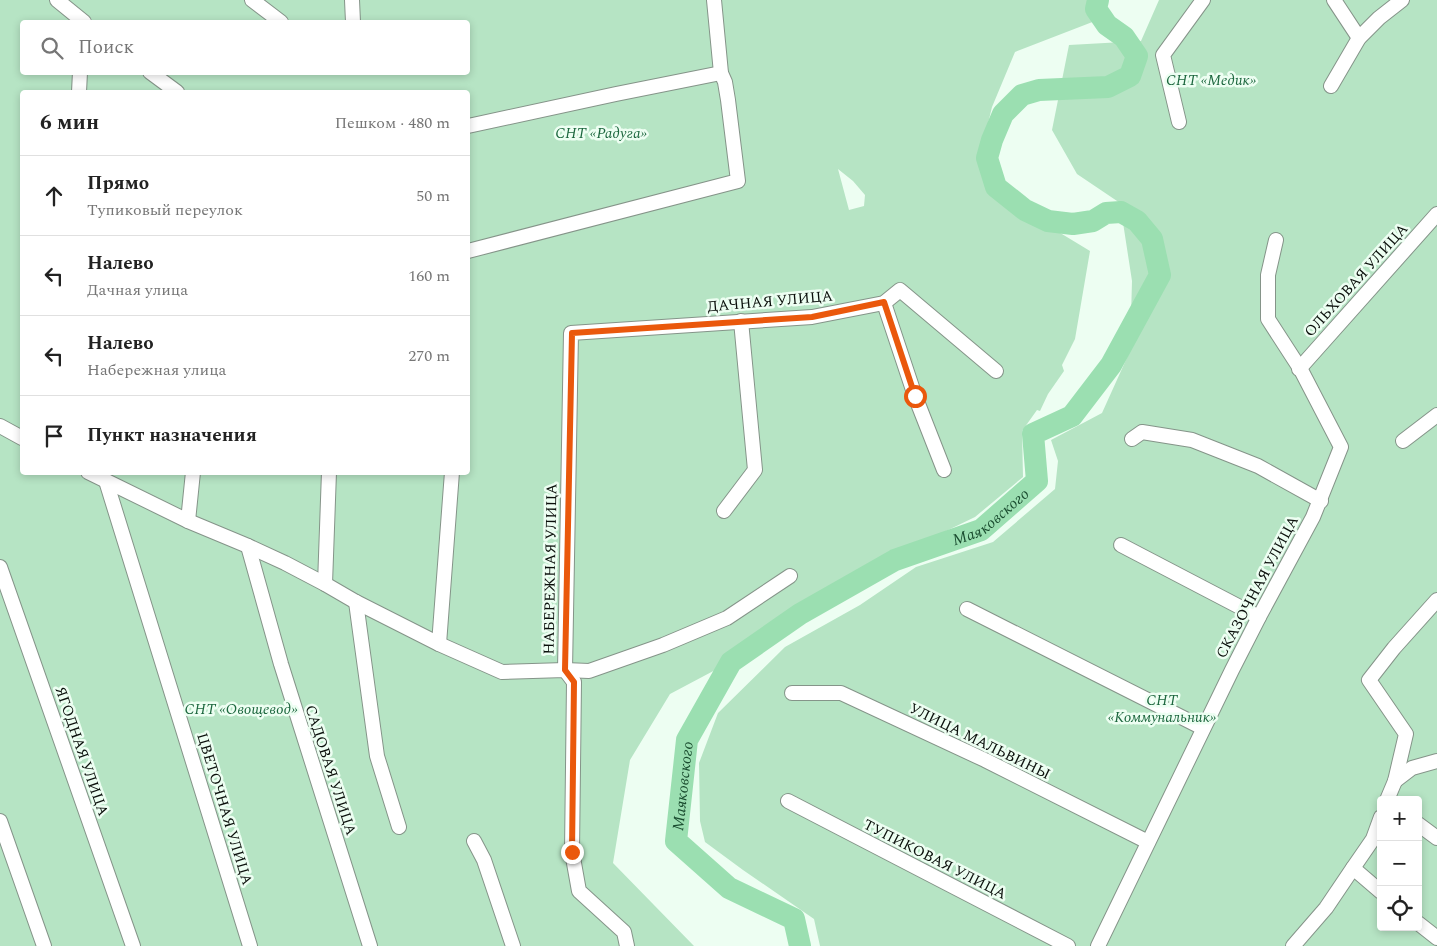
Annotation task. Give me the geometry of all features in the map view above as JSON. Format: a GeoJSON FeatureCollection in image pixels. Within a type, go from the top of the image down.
{"type":"FeatureCollection","features":[{"type":"Feature","properties":{"kind":"street"},"geometry":{"type":"LineString","coordinates":[[57,0],[80,20]]}},
{"type":"Feature","properties":{"kind":"street"},"geometry":{"type":"LineString","coordinates":[[252,0],[278,20]]}},
{"type":"Feature","properties":{"kind":"street"},"geometry":{"type":"LineString","coordinates":[[352,0],[354,20]]}},
{"type":"Feature","properties":{"kind":"street"},"geometry":{"type":"LineString","coordinates":[[470,251],[738,181],[728,100],[725,82],[721,73],[714,0]]}},
{"type":"Feature","properties":{"kind":"street"},"geometry":{"type":"LineString","coordinates":[[1179,122],[1163,55],[1202,0]]}},
{"type":"Feature","properties":{"kind":"street"},"geometry":{"type":"LineString","coordinates":[[1334,0],[1360,38]]}},
{"type":"Feature","properties":{"kind":"street"},"geometry":{"type":"LineString","coordinates":[[1331,86],[1360,38],[1379,18],[1402,0]]}},
{"type":"Feature","properties":{"kind":"street"},"geometry":{"type":"LineString","coordinates":[[470,126],[721,73]]}},
{"type":"Feature","properties":{"kind":"street"},"geometry":{"type":"LineString","coordinates":[[79,90],[80,75]]}},
{"type":"Feature","properties":{"kind":"street"},"geometry":{"type":"LineString","coordinates":[[154,75],[174,90]]}},
{"type":"Feature","properties":{"kind":"street","name":"ОЛЬХОВАЯ УЛИЦА"},"geometry":{"type":"LineString","coordinates":[[1300,369],[1437,214]]}},
{"type":"Feature","properties":{"kind":"street","name":"СКАЗОЧНАЯ УЛИЦА"},"geometry":{"type":"LineString","coordinates":[[1098,946],[1203,728],[1259,617],[1321,501],[1341,448],[1300,369],[1268,319],[1268,275],[1276,240]]}},
{"type":"Feature","properties":{"kind":"street","name":"ДАЧНАЯ УЛИЦА"},"geometry":{"type":"LineString","coordinates":[[572,333],[812,317],[884,302],[900,290],[996,371]]}},
{"type":"Feature","properties":{"kind":"street"},"geometry":{"type":"LineString","coordinates":[[884,302],[915,396],[944,470]]}},
{"type":"Feature","properties":{"kind":"street"},"geometry":{"type":"LineString","coordinates":[[724,511],[755,470],[741,321]]}},
{"type":"Feature","properties":{"kind":"street","name":"НАБЕРЕЖНАЯ УЛИЦА"},"geometry":{"type":"LineString","coordinates":[[572,333],[565,670],[574,682],[572,852],[579,891],[626,939]]}},
{"type":"Feature","properties":{"kind":"street"},"geometry":{"type":"LineString","coordinates":[[1403,441],[1437,414]]}},
{"type":"Feature","properties":{"kind":"street"},"geometry":{"type":"LineString","coordinates":[[0,426],[20,437]]}},
{"type":"Feature","properties":{"kind":"street"},"geometry":{"type":"LineString","coordinates":[[1132,439],[1142,432],[1192,440],[1258,466],[1321,501]]}},
{"type":"Feature","properties":{"kind":"street"},"geometry":{"type":"LineString","coordinates":[[94,475],[188,521],[248,546],[439,644],[502,672],[565,670],[589,672],[663,646],[727,618],[790,576]]}},
{"type":"Feature","properties":{"kind":"street"},"geometry":{"type":"LineString","coordinates":[[188,521],[193,475]]}},
{"type":"Feature","properties":{"kind":"street"},"geometry":{"type":"LineString","coordinates":[[325,584],[329,475]]}},
{"type":"Feature","properties":{"kind":"street"},"geometry":{"type":"LineString","coordinates":[[439,644],[452,475]]}},
{"type":"Feature","properties":{"kind":"street","name":"ЦВЕТОЧНАЯ УЛИЦА"},"geometry":{"type":"LineString","coordinates":[[106,481],[250,946]]}},
{"type":"Feature","properties":{"kind":"street"},"geometry":{"type":"LineString","coordinates":[[1120,545],[1259,617]]}},
{"type":"Feature","properties":{"kind":"street","name":"САДОВАЯ УЛИЦА"},"geometry":{"type":"LineString","coordinates":[[248,546],[281,664],[370,946]]}},
{"type":"Feature","properties":{"kind":"street","name":"ЯГОДНАЯ УЛИЦА"},"geometry":{"type":"LineString","coordinates":[[0,567],[133,946]]}},
{"type":"Feature","properties":{"kind":"street"},"geometry":{"type":"LineString","coordinates":[[356,602],[377,756],[399,827]]}},
{"type":"Feature","properties":{"kind":"street"},"geometry":{"type":"LineString","coordinates":[[1389,796],[1395,781],[1406,734],[1369,680],[1394,648],[1436,602]]}},
{"type":"Feature","properties":{"kind":"street"},"geometry":{"type":"LineString","coordinates":[[967,609],[1203,728]]}},
{"type":"Feature","properties":{"kind":"street","name":"УЛИЦА МАЛЬВИНЫ"},"geometry":{"type":"LineString","coordinates":[[792,693],[841,693],[986,760],[1148,842]]}},
{"type":"Feature","properties":{"kind":"street"},"geometry":{"type":"LineString","coordinates":[[1395,781],[1412,768],[1437,761]]}},
{"type":"Feature","properties":{"kind":"street","name":"ТУПИКОВАЯ УЛИЦА"},"geometry":{"type":"LineString","coordinates":[[788,801],[1068,946]]}},
{"type":"Feature","properties":{"kind":"street"},"geometry":{"type":"LineString","coordinates":[[0,821],[44,946]]}},
{"type":"Feature","properties":{"kind":"street"},"geometry":{"type":"LineString","coordinates":[[1293,946],[1326,908],[1372,839],[1377,827]]}},
{"type":"Feature","properties":{"kind":"street"},"geometry":{"type":"LineString","coordinates":[[1422,827],[1437,838]]}},
{"type":"Feature","properties":{"kind":"street"},"geometry":{"type":"LineString","coordinates":[[474,841],[484,860],[513,946]]}},
{"type":"Feature","properties":{"kind":"street"},"geometry":{"type":"LineString","coordinates":[[1353,868],[1377,889]]}},
{"type":"Feature","properties":{"kind":"street"},"geometry":{"type":"LineString","coordinates":[[1422,926],[1437,938]]}},
{"type":"Feature","properties":{"kind":"green space","name":"СНТ «Овощевод»"},"geometry":{"type":"Polygon","coordinates":[[[0,0],[1089,0],[1095,21],[1015,52],[992,107],[979,160],[1002,202],[1090,251],[1075,339],[1062,365],[1064,371],[1048,394],[1040,411],[1037,410],[1022,431],[1023,477],[975,517],[818,593],[777,630],[719,668],[670,694],[630,760],[613,863],[694,946],[0,946],[0,0]],[[838,169],[849,210],[864,206],[865,195],[853,181],[838,169]]]}},
{"type":"Feature","properties":{"kind":"green space","name":"СНТ «Коммунальник»"},"geometry":{"type":"Polygon","coordinates":[[[1159,0],[1437,0],[1437,946],[820,946],[814,919],[705,842],[700,821],[699,763],[718,713],[785,647],[860,605],[916,567],[993,542],[1055,489],[1058,461],[1051,440],[1102,413],[1130,351],[1132,281],[1120,203],[1077,174],[1052,130],[1069,45],[1141,41],[1159,0]]]}},
{"type":"Feature","properties":{"kind":"waterway","name":"Маяковского"},"geometry":{"type":"LineString","coordinates":[[800,946],[794,919],[729,888],[676,841],[687,740],[731,662],[800,614],[895,560],[981,530],[1037,481],[1033,434],[1072,416],[1111,365],[1160,275],[1152,239],[1137,221],[1121,212],[1106,213],[1093,221],[1073,224],[1048,221],[1025,210],[996,187],[987,158],[1003,114],[1022,95],[1039,90],[1108,87],[1130,76],[1137,56],[1124,37],[1107,25],[1096,9],[1098,0]]}},
{"type":"Feature","properties":{"kind":"route"},"geometry":{"type":"LineString","coordinates":[[572,852],[574,682],[565,670],[572,333],[812,317],[884,302],[915,396]]}},
{"type":"Feature","properties":{"kind":"park label","name":"СНТ «Медик»"},"geometry":{"type":"Point","coordinates":[1211,80]}},
{"type":"Feature","properties":{"kind":"park label","name":"СНТ «Радуга»"},"geometry":{"type":"Point","coordinates":[601,133]}}]}
